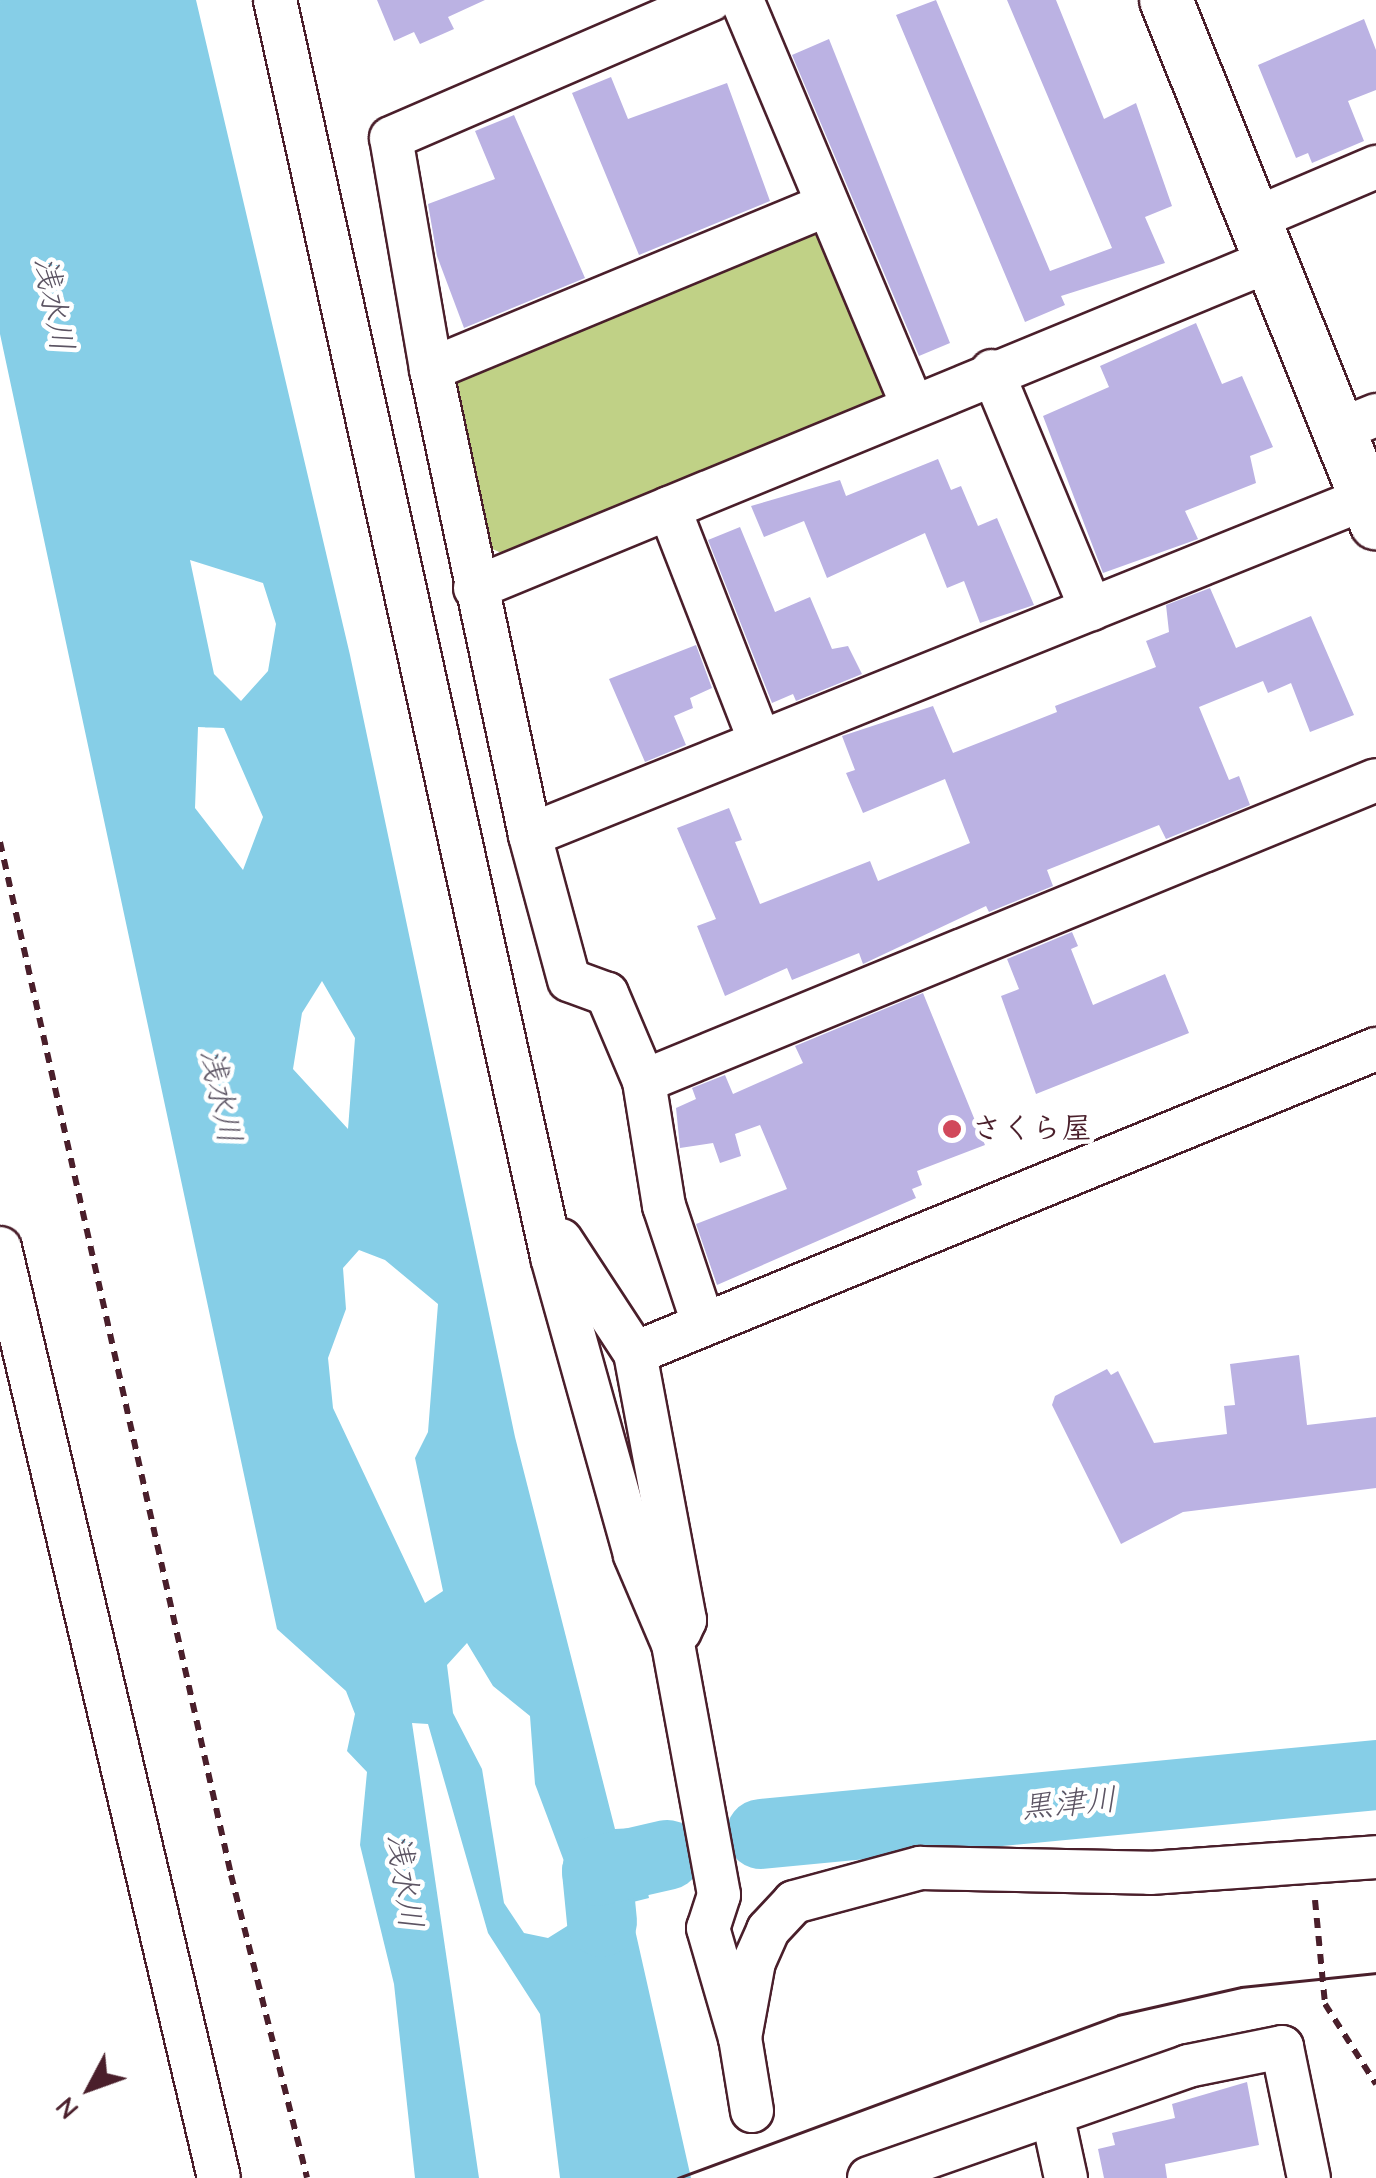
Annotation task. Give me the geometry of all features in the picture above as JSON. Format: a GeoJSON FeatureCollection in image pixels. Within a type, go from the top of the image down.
{"type":"FeatureCollection","features":[{"type":"Feature","properties":{"kind":"street"},"geometry":{"type":"LineString","coordinates":[[275,0],[542,1212],[635,1555],[673,1644],[719,1895],[708,1928],[740,2038],[752,2111]]}},
{"type":"Feature","properties":{"kind":"street"},"geometry":{"type":"LineString","coordinates":[[702,1320],[664,1206],[644,1080],[607,994],[569,980],[530,836],[431,368],[391,138],[710,0]]}},
{"type":"Feature","properties":{"kind":"street"},"geometry":{"type":"LineString","coordinates":[[742,0],[912,405]]}},
{"type":"Feature","properties":{"kind":"street"},"geometry":{"type":"LineString","coordinates":[[530,836],[1090,610],[1371,511],[1357,423],[1262,240],[1166,0]]}},
{"type":"Feature","properties":{"kind":"street"},"geometry":{"type":"LineString","coordinates":[[476,588],[992,371],[1262,240],[1376,167]]}},
{"type":"Feature","properties":{"kind":"street"},"geometry":{"type":"LineString","coordinates":[[431,368],[826,205]]}},
{"type":"Feature","properties":{"kind":"street"},"geometry":{"type":"LineString","coordinates":[[992,371],[1090,610]]}},
{"type":"Feature","properties":{"kind":"street"},"geometry":{"type":"LineString","coordinates":[[669,508],[760,742]]}},
{"type":"Feature","properties":{"kind":"street"},"geometry":{"type":"LineString","coordinates":[[644,1080],[1376,780]]}},
{"type":"Feature","properties":{"kind":"street"},"geometry":{"type":"LineString","coordinates":[[635,1353],[702,1320],[1376,1049]]}},
{"type":"Feature","properties":{"kind":"street"},"geometry":{"type":"LineString","coordinates":[[542,1212],[635,1353],[685,1620],[673,1644]]}},
{"type":"Feature","properties":{"kind":"street"},"geometry":{"type":"LineString","coordinates":[[0,1248],[220,2178]]}},
{"type":"Feature","properties":{"kind":"street"},"geometry":{"type":"LineString","coordinates":[[740,2038],[754,1962],[768,1930],[794,1902],[834,1887],[920,1868],[1150,1873],[1376,1857]]}},
{"type":"Feature","properties":{"kind":"street"},"geometry":{"type":"LineString","coordinates":[[870,2178],[1188,2066],[1282,2047],[1309,2178]]}},
{"type":"Feature","properties":{"kind":"street"},"geometry":{"type":"LineString","coordinates":[[1052,2114],[1066,2178]]}},
{"type":"Feature","properties":{"kind":"path"},"geometry":{"type":"LineString","coordinates":[[0,842],[227,1855],[306,2178]]}},
{"type":"Feature","properties":{"kind":"path"},"geometry":{"type":"LineString","coordinates":[[1311,1864],[1324,2004],[1376,2084]]}},
{"type":"Feature","properties":{"kind":"green space"},"geometry":{"type":"Polygon","coordinates":[[[821,220],[897,400],[515,559],[490,548],[452,374],[821,220]]]}},
{"type":"Feature","properties":{"kind":"water","name":"浅水川"},"geometry":{"type":"Polygon","coordinates":[[[0,0],[196,0],[350,655],[515,1437],[615,1829],[634,1828],[649,1898],[629,1903],[691,2178],[560,2178],[540,2014],[488,1933],[428,1724],[412,1723],[479,2178],[415,2178],[394,1984],[360,1845],[367,1772],[347,1751],[355,1714],[346,1691],[277,1629],[0,334],[0,0]],[[190,560],[214,674],[241,701],[268,671],[276,624],[263,583],[190,560]],[[198,727],[195,808],[243,870],[263,817],[224,728],[198,727]],[[322,981],[302,1013],[293,1069],[348,1129],[355,1038],[322,981]],[[359,1250],[343,1268],[346,1309],[328,1358],[333,1408],[425,1603],[443,1591],[415,1458],[428,1432],[438,1304],[385,1260],[359,1250]],[[467,1643],[447,1665],[453,1713],[482,1769],[504,1903],[524,1933],[548,1938],[572,1923],[579,1901],[535,1784],[530,1716],[493,1686],[467,1643]]]}},
{"type":"Feature","properties":{"kind":"building"},"geometry":{"type":"Polygon","coordinates":[[[377,0],[485,0],[448,17],[454,29],[420,44],[414,32],[394,41],[377,0]]]}},
{"type":"Feature","properties":{"kind":"building"},"geometry":{"type":"Polygon","coordinates":[[[936,0],[1050,271],[1112,248],[1007,0],[1056,0],[1104,119],[1136,103],[1172,206],[1145,217],[1165,263],[1061,296],[1065,305],[1025,322],[896,15],[936,0]]]}},
{"type":"Feature","properties":{"kind":"building"},"geometry":{"type":"Polygon","coordinates":[[[1364,19],[1376,50],[1376,90],[1348,101],[1364,141],[1312,163],[1308,153],[1296,158],[1258,65],[1364,19]]]}},
{"type":"Feature","properties":{"kind":"building"},"geometry":{"type":"Polygon","coordinates":[[[829,39],[950,343],[919,356],[792,55],[829,39]]]}},
{"type":"Feature","properties":{"kind":"building"},"geometry":{"type":"Polygon","coordinates":[[[611,77],[628,119],[727,83],[770,201],[639,255],[572,93],[611,77]]]}},
{"type":"Feature","properties":{"kind":"building"},"geometry":{"type":"Polygon","coordinates":[[[514,115],[585,278],[464,328],[437,256],[428,204],[495,179],[475,131],[514,115]]]}},
{"type":"Feature","properties":{"kind":"building"},"geometry":{"type":"Polygon","coordinates":[[[1196,323],[1222,384],[1242,376],[1273,447],[1250,456],[1256,483],[1185,511],[1198,539],[1103,573],[1043,416],[1109,387],[1100,366],[1196,323]]]}},
{"type":"Feature","properties":{"kind":"building"},"geometry":{"type":"Polygon","coordinates":[[[938,459],[951,490],[961,486],[978,526],[997,518],[1034,605],[980,623],[964,581],[947,588],[925,533],[827,578],[804,521],[764,537],[751,506],[840,480],[846,496],[938,459]]]}},
{"type":"Feature","properties":{"kind":"building"},"geometry":{"type":"Polygon","coordinates":[[[740,527],[775,612],[810,597],[832,649],[848,646],[862,674],[796,701],[793,694],[772,703],[708,540],[740,527]]]}},
{"type":"Feature","properties":{"kind":"building"},"geometry":{"type":"Polygon","coordinates":[[[1210,588],[1236,648],[1311,616],[1354,715],[1310,732],[1291,683],[1268,693],[1263,681],[1199,707],[1229,780],[1239,776],[1250,805],[1166,839],[1159,825],[1047,870],[1053,886],[989,912],[986,906],[863,964],[859,953],[792,980],[787,968],[725,996],[697,926],[716,919],[677,828],[729,808],[742,840],[735,842],[760,904],[870,861],[878,881],[970,843],[945,779],[863,813],[846,773],[855,770],[842,736],[933,706],[953,753],[1057,712],[1055,706],[1156,667],[1146,641],[1169,632],[1166,605],[1210,588]]]}},
{"type":"Feature","properties":{"kind":"building"},"geometry":{"type":"Polygon","coordinates":[[[696,645],[712,688],[690,698],[693,708],[674,716],[686,745],[645,762],[609,679],[696,645]]]}},
{"type":"Feature","properties":{"kind":"building"},"geometry":{"type":"Polygon","coordinates":[[[1072,932],[1078,946],[1071,949],[1093,1005],[1165,974],[1189,1033],[1036,1094],[1001,996],[1019,989],[1007,959],[1072,932]]]}},
{"type":"Feature","properties":{"kind":"building"},"geometry":{"type":"Polygon","coordinates":[[[923,993],[985,1145],[917,1171],[922,1185],[912,1189],[916,1198],[717,1285],[696,1224],[787,1189],[760,1125],[735,1134],[741,1156],[720,1163],[713,1143],[680,1148],[676,1108],[696,1099],[692,1088],[725,1075],[733,1094],[803,1063],[795,1046],[923,993]]]}},
{"type":"Feature","properties":{"kind":"building"},"geometry":{"type":"Polygon","coordinates":[[[1299,1355],[1307,1425],[1376,1417],[1376,1488],[1183,1512],[1121,1544],[1052,1405],[1055,1396],[1107,1369],[1111,1375],[1118,1371],[1154,1443],[1227,1434],[1224,1406],[1235,1405],[1230,1364],[1299,1355]]]}},
{"type":"Feature","properties":{"kind":"building"},"geometry":{"type":"Polygon","coordinates":[[[1247,2082],[1259,2145],[1165,2164],[1167,2178],[1104,2178],[1098,2149],[1115,2145],[1112,2133],[1175,2118],[1172,2104],[1247,2082]]]}},
{"type":"Feature","properties":{"kind":"waterway","name":"黒津川"},"geometry":{"type":"LineString","coordinates":[[761,1834],[1376,1775]]}},
{"type":"Feature","properties":{"kind":"waterway","name":"黒津川"},"geometry":{"type":"LineString","coordinates":[[602,1922],[597,1871],[667,1855]]}},
{"type":"Feature","properties":{"kind":"tram line"},"geometry":{"type":"LineString","coordinates":[[678,2178],[1118,2015],[1241,1987],[1376,1973]]}},
{"type":"Feature","properties":{"kind":"place","name":"さくら屋"},"geometry":{"type":"Point","coordinates":[952,1129]}}]}
